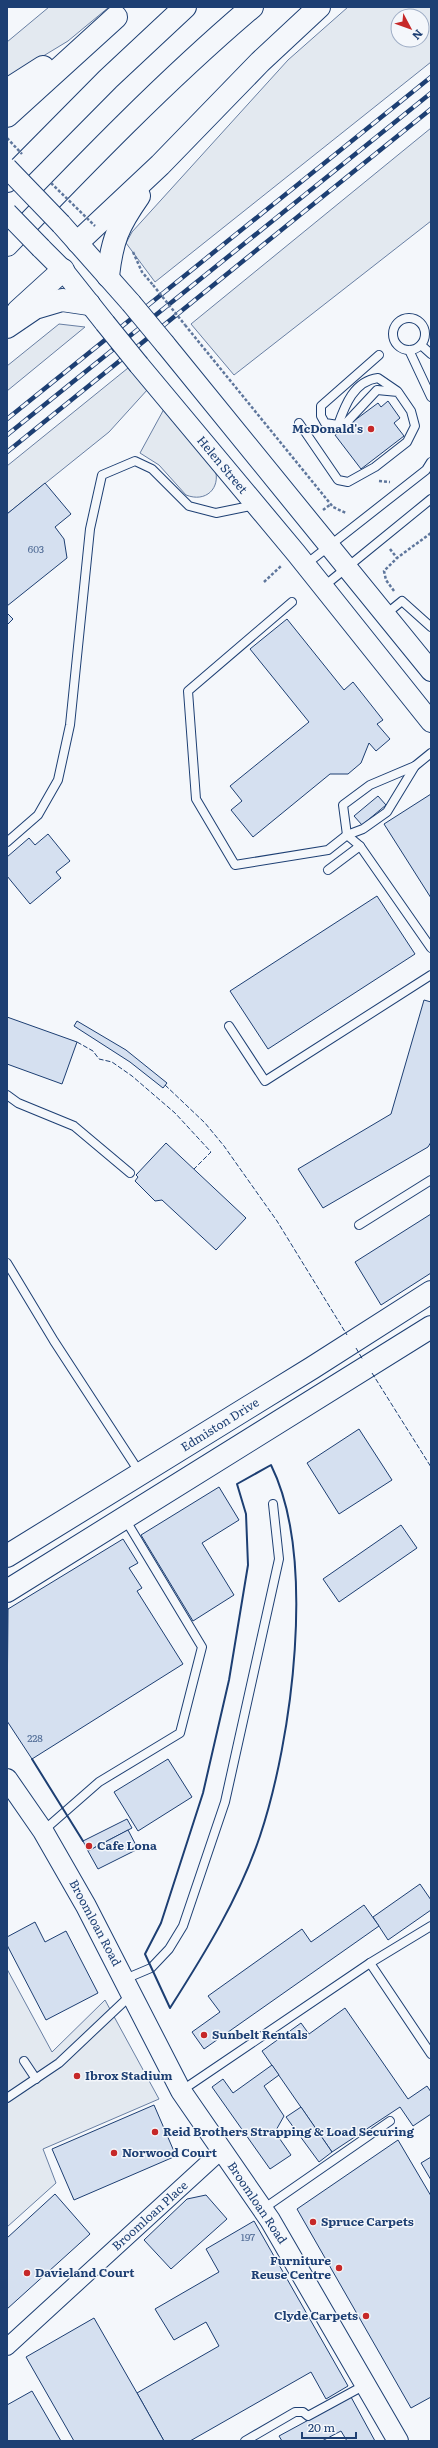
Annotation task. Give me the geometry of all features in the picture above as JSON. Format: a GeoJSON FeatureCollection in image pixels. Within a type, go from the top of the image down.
{"type":"FeatureCollection","features":[{"type":"Feature","properties":{"kind":"main road"},"geometry":{"type":"LineString","coordinates":[[7,181],[108,79],[185,7]]}},
{"type":"Feature","properties":{"kind":"main road"},"geometry":{"type":"LineString","coordinates":[[7,245],[123,126],[217,37],[252,7]]}},
{"type":"Feature","properties":{"kind":"main road"},"geometry":{"type":"LineString","coordinates":[[78,242],[160,165],[260,62],[319,7]]}},
{"type":"Feature","properties":{"kind":"main road"},"geometry":{"type":"LineString","coordinates":[[7,90],[121,12]]}},
{"type":"Feature","properties":{"kind":"main road"},"geometry":{"type":"LineString","coordinates":[[7,116],[121,12]]}},
{"type":"Feature","properties":{"kind":"main road"},"geometry":{"type":"LineString","coordinates":[[108,276],[114,239],[124,218],[160,165]]}},
{"type":"Feature","properties":{"kind":"main road"},"geometry":{"type":"LineString","coordinates":[[7,321],[62,270]]}},
{"type":"Feature","properties":{"kind":"main road"},"geometry":{"type":"LineString","coordinates":[[7,327],[35,308],[62,300],[89,304]]}},
{"type":"Feature","properties":{"kind":"main road","name":"Edmiston Drive"},"geometry":{"type":"LineString","coordinates":[[7,1556],[312,1368],[431,1292]]}},
{"type":"Feature","properties":{"kind":"main road"},"geometry":{"type":"LineString","coordinates":[[7,1591],[431,1327]]}},
{"type":"Feature","properties":{"kind":"street"},"geometry":{"type":"LineString","coordinates":[[7,168],[78,242],[108,276],[348,567],[431,671]]}},
{"type":"Feature","properties":{"kind":"street","name":"Helen Street"},"geometry":{"type":"LineString","coordinates":[[7,213],[62,270],[139,365],[306,565],[431,722]]}},
{"type":"Feature","properties":{"kind":"street"},"geometry":{"type":"LineString","coordinates":[[62,270],[78,242]]}},
{"type":"Feature","properties":{"kind":"street","name":"Broomloan Road"},"geometry":{"type":"LineString","coordinates":[[7,1779],[44,1832],[86,1906],[181,2091],[263,2209],[398,2441]]}},
{"type":"Feature","properties":{"kind":"street","name":"Broomloan Place"},"geometry":{"type":"LineString","coordinates":[[7,2347],[222,2150]]}},
{"type":"Feature","properties":{"kind":"lane"},"geometry":{"type":"LineString","coordinates":[[431,323],[422,324],[409,318],[397,324],[393,331],[395,342],[399,346],[409,350],[431,396]]}},
{"type":"Feature","properties":{"kind":"lane"},"geometry":{"type":"LineString","coordinates":[[409,350],[421,345],[426,334],[422,324]]}},
{"type":"Feature","properties":{"kind":"lane"},"geometry":{"type":"LineString","coordinates":[[421,345],[431,354]]}},
{"type":"Feature","properties":{"kind":"lane"},"geometry":{"type":"LineString","coordinates":[[379,355],[322,406],[321,416],[325,423],[338,425],[347,422],[377,390],[398,392]]}},
{"type":"Feature","properties":{"kind":"lane"},"geometry":{"type":"LineString","coordinates":[[299,423],[338,480],[348,482],[375,466],[407,442],[415,426],[411,411],[398,392],[378,378],[368,379],[348,399],[338,425]]}},
{"type":"Feature","properties":{"kind":"lane"},"geometry":{"type":"LineString","coordinates":[[7,842],[38,815],[58,780],[70,725],[90,530],[102,475],[135,461],[152,469],[189,506],[216,513],[256,505]]}},
{"type":"Feature","properties":{"kind":"lane"},"geometry":{"type":"LineString","coordinates":[[306,565],[426,470],[431,462]]}},
{"type":"Feature","properties":{"kind":"lane"},"geometry":{"type":"LineString","coordinates":[[323,587],[431,499]]}},
{"type":"Feature","properties":{"kind":"lane"},"geometry":{"type":"LineString","coordinates":[[386,614],[402,601],[431,627]]}},
{"type":"Feature","properties":{"kind":"lane"},"geometry":{"type":"LineString","coordinates":[[292,602],[188,691],[196,799],[234,865],[328,850],[347,835],[363,830],[387,812],[415,766]]}},
{"type":"Feature","properties":{"kind":"lane"},"geometry":{"type":"LineString","coordinates":[[431,753],[415,766],[370,785],[343,804],[347,835],[360,846],[431,948]]}},
{"type":"Feature","properties":{"kind":"lane"},"geometry":{"type":"LineString","coordinates":[[328,870],[360,846]]}},
{"type":"Feature","properties":{"kind":"lane"},"geometry":{"type":"LineString","coordinates":[[229,1026],[265,1081],[431,976]]}},
{"type":"Feature","properties":{"kind":"lane"},"geometry":{"type":"LineString","coordinates":[[7,1095],[18,1103],[74,1126],[130,1173]]}},
{"type":"Feature","properties":{"kind":"lane"},"geometry":{"type":"LineString","coordinates":[[360,1226],[431,1180]]}},
{"type":"Feature","properties":{"kind":"lane"},"geometry":{"type":"LineString","coordinates":[[7,1263],[62,1354],[140,1474]]}},
{"type":"Feature","properties":{"kind":"lane"},"geometry":{"type":"LineString","coordinates":[[7,2098],[59,2063],[128,1986],[151,1968],[169,1949],[184,1926],[225,1802],[279,1559],[273,1504]]}},
{"type":"Feature","properties":{"kind":"lane"},"geometry":{"type":"LineString","coordinates":[[44,1832],[99,1782],[180,1732],[202,1647],[124,1519]]}},
{"type":"Feature","properties":{"kind":"lane"},"geometry":{"type":"LineString","coordinates":[[181,2091],[370,1963],[431,1926]]}},
{"type":"Feature","properties":{"kind":"lane"},"geometry":{"type":"LineString","coordinates":[[370,1963],[428,2044],[431,2054]]}},
{"type":"Feature","properties":{"kind":"lane"},"geometry":{"type":"LineString","coordinates":[[24,2061],[36,2079]]}},
{"type":"Feature","properties":{"kind":"lane"},"geometry":{"type":"LineString","coordinates":[[263,2209],[390,2121]]}},
{"type":"Feature","properties":{"kind":"lane"},"geometry":{"type":"LineString","coordinates":[[245,2441],[295,2412],[303,2412],[308,2416],[366,2385]]}},
{"type":"Feature","properties":{"kind":"path"},"geometry":{"type":"LineString","coordinates":[[7,138],[23,155]]}},
{"type":"Feature","properties":{"kind":"path"},"geometry":{"type":"LineString","coordinates":[[45,177],[95,226]]}},
{"type":"Feature","properties":{"kind":"path"},"geometry":{"type":"LineString","coordinates":[[114,239],[129,243],[142,272],[333,507],[346,513]]}},
{"type":"Feature","properties":{"kind":"path"},"geometry":{"type":"LineString","coordinates":[[402,601],[386,580],[384,572],[397,558],[431,533]]}},
{"type":"Feature","properties":{"kind":"shaded area"},"geometry":{"type":"Polygon","coordinates":[[[49,7],[109,7],[68,41],[7,78],[7,42],[49,7]]]}},
{"type":"Feature","properties":{"kind":"shaded area"},"geometry":{"type":"Polygon","coordinates":[[[348,7],[431,7],[431,62],[155,282],[126,243],[132,232],[288,60],[348,7]]]}},
{"type":"Feature","properties":{"kind":"shaded area"},"geometry":{"type":"Polygon","coordinates":[[[431,128],[431,221],[234,375],[191,324],[431,128]]]}},
{"type":"Feature","properties":{"kind":"shaded area"},"geometry":{"type":"Polygon","coordinates":[[[59,324],[85,327],[7,391],[7,366],[59,324]]]}},
{"type":"Feature","properties":{"kind":"shaded area"},"geometry":{"type":"Polygon","coordinates":[[[128,368],[148,389],[109,432],[7,514],[7,466],[128,368]]]}},
{"type":"Feature","properties":{"kind":"shaded area"},"geometry":{"type":"Polygon","coordinates":[[[164,409],[215,469],[216,482],[214,488],[206,495],[193,497],[186,495],[159,465],[140,453],[164,409]]]}},
{"type":"Feature","properties":{"kind":"shaded area","name":"Ibrox Stadium"},"geometry":{"type":"Polygon","coordinates":[[[7,1969],[52,2052],[105,2000],[159,2099],[43,2149],[56,2183],[7,2227],[7,1969]]]}},
{"type":"Feature","properties":{"kind":"building","name":"McDonald's"},"geometry":{"type":"Polygon","coordinates":[[[388,401],[400,418],[394,423],[404,436],[361,469],[335,435],[378,403],[381,407],[388,401]]]}},
{"type":"Feature","properties":{"kind":"building"},"geometry":{"type":"Polygon","coordinates":[[[45,483],[71,514],[55,527],[64,539],[67,558],[7,606],[7,514],[45,483]]]}},
{"type":"Feature","properties":{"kind":"building"},"geometry":{"type":"Polygon","coordinates":[[[7,613],[13,619],[7,625],[7,613]]]}},
{"type":"Feature","properties":{"kind":"building"},"geometry":{"type":"Polygon","coordinates":[[[287,619],[344,690],[353,682],[383,720],[377,724],[390,739],[376,751],[369,743],[361,763],[348,774],[330,774],[253,837],[231,810],[242,801],[230,786],[309,722],[250,649],[287,619]]]}},
{"type":"Feature","properties":{"kind":"building"},"geometry":{"type":"Polygon","coordinates":[[[431,794],[431,898],[384,824],[431,794]]]}},
{"type":"Feature","properties":{"kind":"building"},"geometry":{"type":"Polygon","coordinates":[[[378,796],[386,805],[362,825],[354,816],[378,796]]]}},
{"type":"Feature","properties":{"kind":"building"},"geometry":{"type":"Polygon","coordinates":[[[48,834],[70,861],[56,872],[61,878],[30,904],[7,876],[7,857],[29,838],[35,845],[48,834]]]}},
{"type":"Feature","properties":{"kind":"building"},"geometry":{"type":"Polygon","coordinates":[[[377,896],[415,954],[268,1049],[230,991],[377,896]]]}},
{"type":"Feature","properties":{"kind":"building"},"geometry":{"type":"Polygon","coordinates":[[[424,1000],[431,1002],[431,1142],[428,1147],[323,1208],[298,1169],[391,1114],[424,1000]]]}},
{"type":"Feature","properties":{"kind":"building"},"geometry":{"type":"Polygon","coordinates":[[[7,1017],[77,1042],[62,1084],[7,1064],[7,1017]]]}},
{"type":"Feature","properties":{"kind":"building"},"geometry":{"type":"Polygon","coordinates":[[[77,1021],[126,1050],[167,1083],[163,1088],[130,1062],[74,1026],[77,1021]]]}},
{"type":"Feature","properties":{"kind":"building"},"geometry":{"type":"Polygon","coordinates":[[[166,1143],[246,1218],[216,1250],[162,1200],[155,1201],[135,1181],[138,1177],[136,1175],[166,1143]]]}},
{"type":"Feature","properties":{"kind":"building"},"geometry":{"type":"Polygon","coordinates":[[[431,1214],[431,1273],[381,1305],[355,1262],[431,1214]]]}},
{"type":"Feature","properties":{"kind":"building"},"geometry":{"type":"Polygon","coordinates":[[[359,1429],[392,1480],[339,1514],[307,1463],[359,1429]]]}},
{"type":"Feature","properties":{"kind":"building"},"geometry":{"type":"Polygon","coordinates":[[[219,1487],[239,1520],[202,1543],[234,1595],[193,1621],[141,1535],[219,1487]]]}},
{"type":"Feature","properties":{"kind":"building"},"geometry":{"type":"Polygon","coordinates":[[[401,1525],[417,1548],[339,1602],[323,1579],[401,1525]]]}},
{"type":"Feature","properties":{"kind":"building"},"geometry":{"type":"Polygon","coordinates":[[[123,1539],[138,1563],[129,1568],[142,1588],[137,1591],[183,1664],[32,1759],[7,1721],[8,1609],[123,1539]]]}},
{"type":"Feature","properties":{"kind":"building"},"geometry":{"type":"Polygon","coordinates":[[[168,1759],[192,1797],[138,1831],[114,1792],[168,1759]]]}},
{"type":"Feature","properties":{"kind":"building"},"geometry":{"type":"Polygon","coordinates":[[[127,1819],[132,1828],[88,1851],[83,1841],[127,1819]]]}},
{"type":"Feature","properties":{"kind":"building"},"geometry":{"type":"Polygon","coordinates":[[[128,1830],[138,1849],[98,1869],[88,1851],[128,1830]]]}},
{"type":"Feature","properties":{"kind":"building"},"geometry":{"type":"Polygon","coordinates":[[[420,1884],[431,1900],[431,1910],[388,1940],[373,1917],[420,1884]]]}},
{"type":"Feature","properties":{"kind":"building"},"geometry":{"type":"Polygon","coordinates":[[[364,1905],[379,1926],[204,2049],[192,2032],[220,2012],[208,1996],[302,1929],[311,1942],[364,1905]]]}},
{"type":"Feature","properties":{"kind":"building"},"geometry":{"type":"Polygon","coordinates":[[[35,1922],[45,1942],[66,1931],[98,1993],[46,2020],[7,1945],[7,1937],[35,1922]]]}},
{"type":"Feature","properties":{"kind":"building"},"geometry":{"type":"Polygon","coordinates":[[[345,2008],[408,2099],[427,2086],[431,2092],[431,2114],[413,2126],[400,2107],[332,2152],[262,2051],[301,2023],[309,2034],[345,2008]]]}},
{"type":"Feature","properties":{"kind":"building"},"geometry":{"type":"Polygon","coordinates":[[[272,2065],[279,2075],[264,2086],[284,2116],[275,2132],[291,2155],[270,2169],[212,2087],[223,2079],[233,2093],[272,2065]]]}},
{"type":"Feature","properties":{"kind":"building","name":"Norwood Court"},"geometry":{"type":"Polygon","coordinates":[[[154,2105],[176,2156],[74,2200],[52,2149],[154,2105]]]}},
{"type":"Feature","properties":{"kind":"building"},"geometry":{"type":"Polygon","coordinates":[[[301,2107],[332,2152],[319,2162],[286,2117],[301,2107]]]}},
{"type":"Feature","properties":{"kind":"building"},"geometry":{"type":"Polygon","coordinates":[[[398,2140],[431,2196],[431,2397],[411,2408],[297,2209],[398,2140]]]}},
{"type":"Feature","properties":{"kind":"building"},"geometry":{"type":"Polygon","coordinates":[[[431,2157],[431,2180],[421,2163],[431,2157]]]}},
{"type":"Feature","properties":{"kind":"building","name":"Davieland Court"},"geometry":{"type":"Polygon","coordinates":[[[55,2194],[90,2234],[7,2309],[7,2238],[55,2194]]]}},
{"type":"Feature","properties":{"kind":"building"},"geometry":{"type":"Polygon","coordinates":[[[206,2195],[227,2219],[171,2269],[144,2240],[187,2199],[206,2195]]]}},
{"type":"Feature","properties":{"kind":"building"},"geometry":{"type":"Polygon","coordinates":[[[254,2221],[348,2386],[326,2399],[311,2372],[190,2441],[164,2441],[137,2393],[219,2346],[206,2322],[174,2340],[155,2309],[219,2272],[206,2249],[254,2221]]]}},
{"type":"Feature","properties":{"kind":"building"},"geometry":{"type":"Polygon","coordinates":[[[94,2318],[164,2441],[74,2441],[26,2357],[94,2318]]]}},
{"type":"Feature","properties":{"kind":"building"},"geometry":{"type":"Polygon","coordinates":[[[32,2391],[61,2441],[7,2441],[7,2405],[32,2391]]]}},
{"type":"Feature","properties":{"kind":"building"},"geometry":{"type":"Polygon","coordinates":[[[351,2397],[375,2441],[347,2441],[341,2431],[322,2441],[282,2441],[279,2436],[351,2397]]]}},
{"type":"Feature","properties":{"kind":"railway"},"geometry":{"type":"LineString","coordinates":[[7,419],[431,77]]}},
{"type":"Feature","properties":{"kind":"railway"},"geometry":{"type":"LineString","coordinates":[[7,435],[431,93]]}},
{"type":"Feature","properties":{"kind":"railway"},"geometry":{"type":"LineString","coordinates":[[7,452],[431,109]]}},
{"type":"Feature","properties":{"kind":"fence"},"geometry":{"type":"LineString","coordinates":[[77,1042],[93,1051],[99,1059],[112,1062],[132,1076],[175,1113],[211,1152],[194,1169]]}},
{"type":"Feature","properties":{"kind":"fence"},"geometry":{"type":"LineString","coordinates":[[165,1085],[205,1123],[224,1146],[277,1221],[347,1335]]}},
{"type":"Feature","properties":{"kind":"fence"},"geometry":{"type":"LineString","coordinates":[[356,1348],[363,1360]]}},
{"type":"Feature","properties":{"kind":"fence"},"geometry":{"type":"LineString","coordinates":[[372,1373],[431,1467]]}},
{"type":"Feature","properties":{"kind":"wall"},"geometry":{"type":"LineString","coordinates":[[271,1465],[285,1504],[293,1549],[296,1598],[295,1649],[290,1701],[282,1751],[272,1796],[252,1859],[220,1925],[170,2008],[145,1954],[161,1923],[203,1793],[229,1680],[248,1565],[246,1514],[237,1484],[271,1465]]}},
{"type":"Feature","properties":{"kind":"wall"},"geometry":{"type":"LineString","coordinates":[[32,1759],[83,1841]]}},
{"type":"Feature","properties":{"kind":"place","name":"McDonald's"},"geometry":{"type":"Point","coordinates":[371,429]}},
{"type":"Feature","properties":{"kind":"place","name":"Cafe Lona"},"geometry":{"type":"Point","coordinates":[89,1846]}},
{"type":"Feature","properties":{"kind":"place","name":"Sunbelt Rentals"},"geometry":{"type":"Point","coordinates":[204,2035]}},
{"type":"Feature","properties":{"kind":"place","name":"Ibrox Stadium"},"geometry":{"type":"Point","coordinates":[77,2076]}},
{"type":"Feature","properties":{"kind":"place","name":"Reid Brothers Strapping & Load Securing"},"geometry":{"type":"Point","coordinates":[155,2132]}},
{"type":"Feature","properties":{"kind":"place","name":"Norwood Court"},"geometry":{"type":"Point","coordinates":[114,2153]}},
{"type":"Feature","properties":{"kind":"place","name":"Spruce Carpets"},"geometry":{"type":"Point","coordinates":[313,2222]}},
{"type":"Feature","properties":{"kind":"place","name":"Furniture Reuse Centre"},"geometry":{"type":"Point","coordinates":[339,2268]}},
{"type":"Feature","properties":{"kind":"place","name":"Davieland Court"},"geometry":{"type":"Point","coordinates":[27,2273]}},
{"type":"Feature","properties":{"kind":"place","name":"Clyde Carpets"},"geometry":{"type":"Point","coordinates":[366,2316]}}]}
